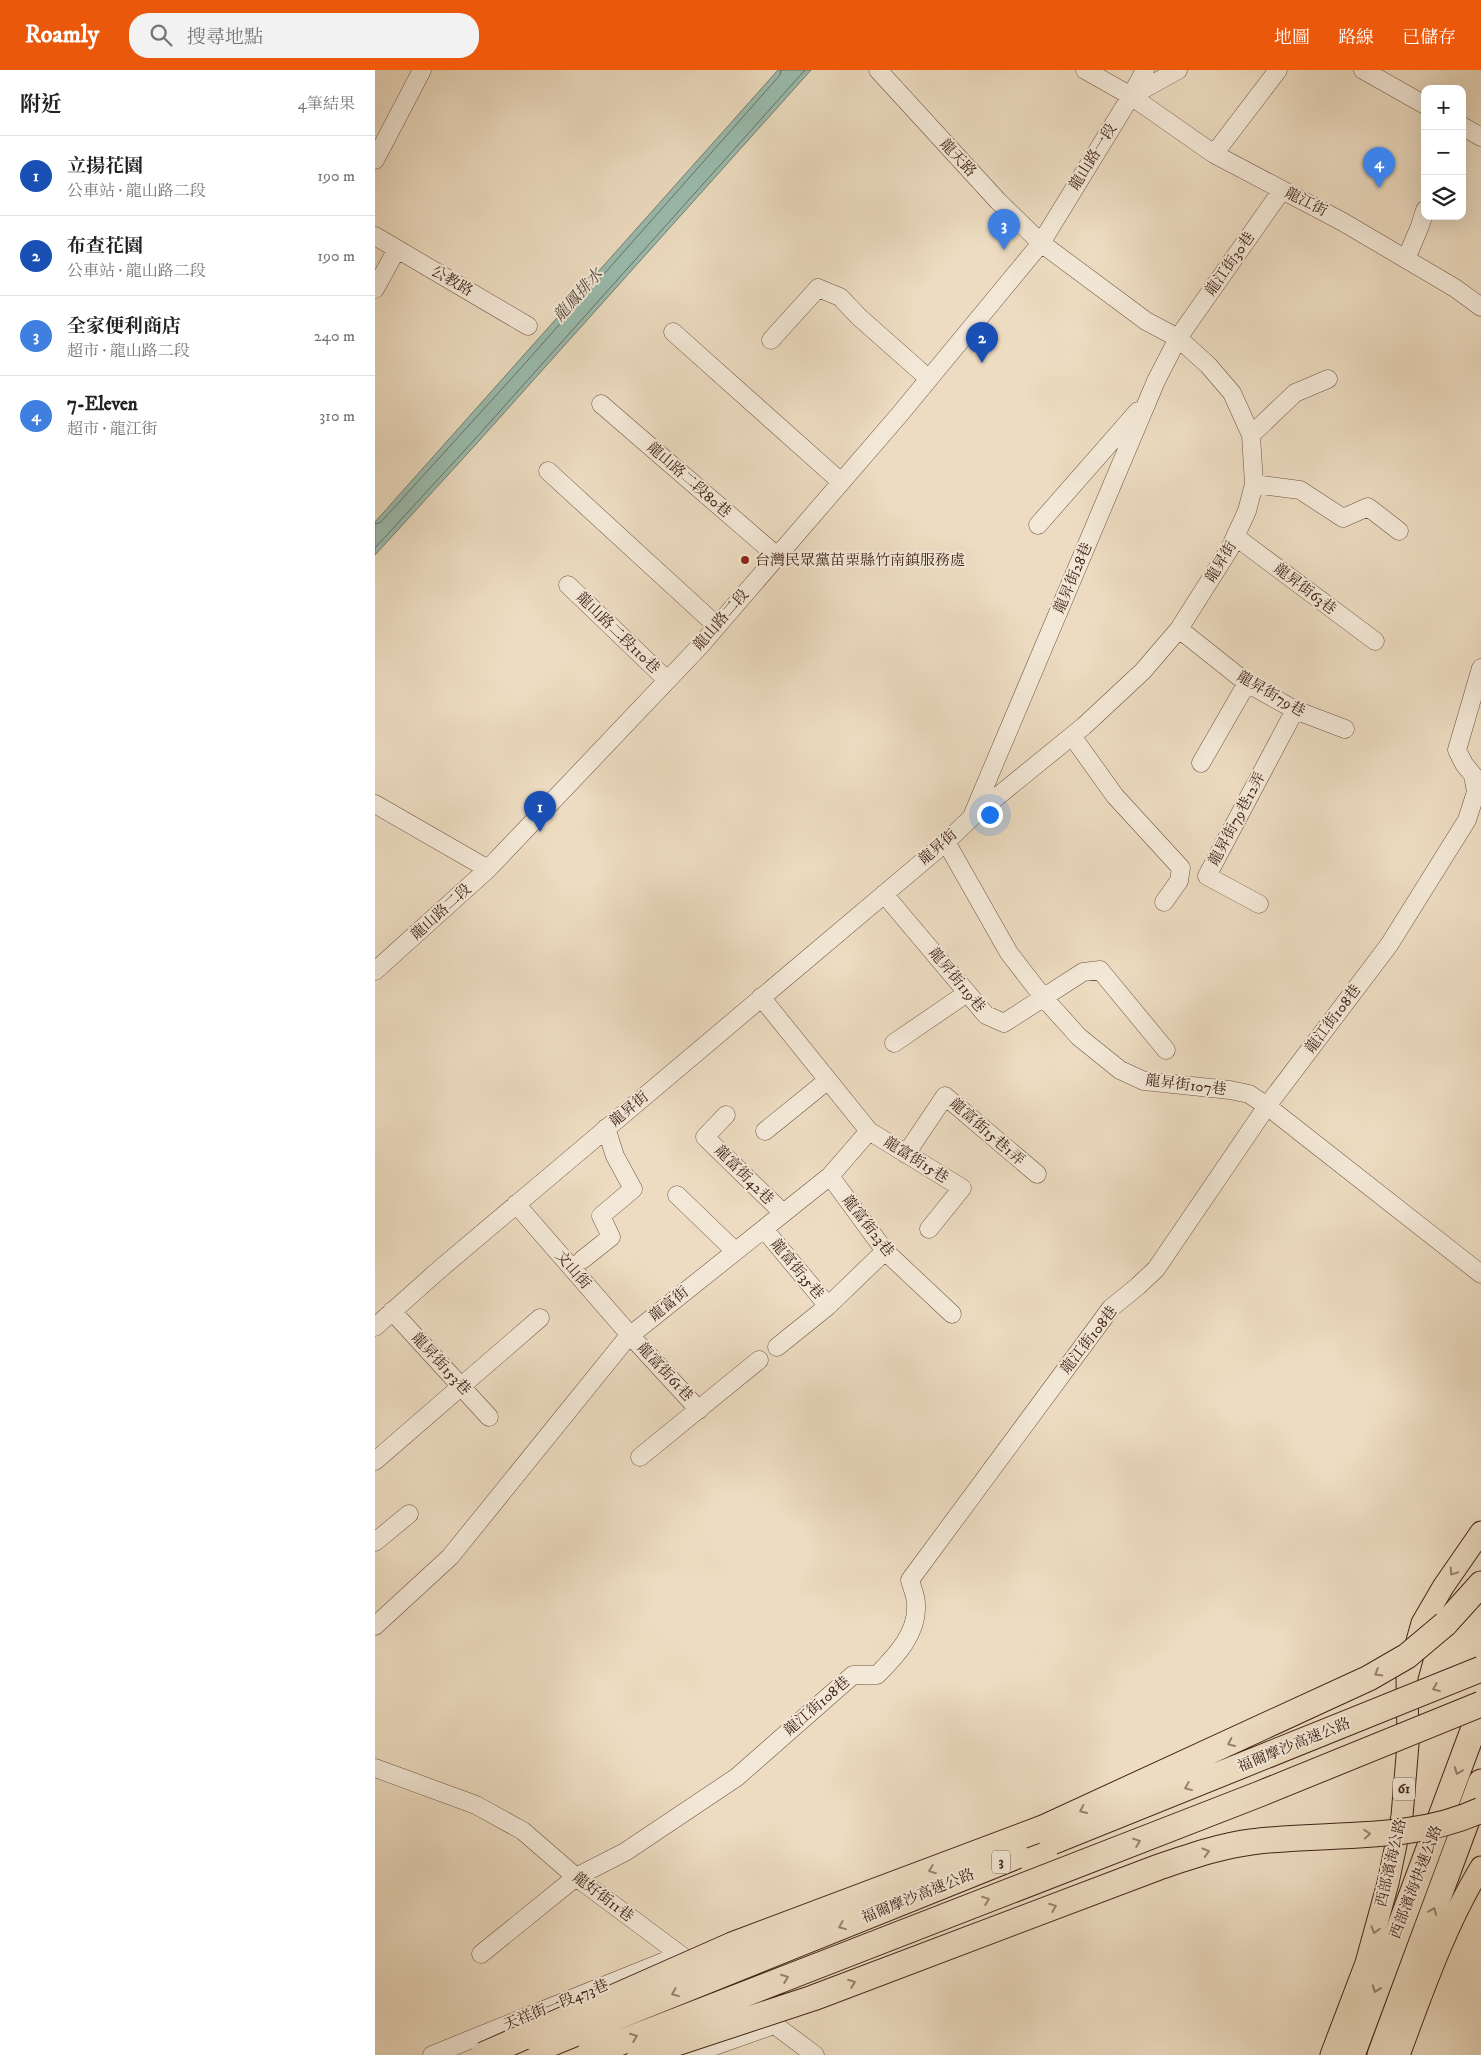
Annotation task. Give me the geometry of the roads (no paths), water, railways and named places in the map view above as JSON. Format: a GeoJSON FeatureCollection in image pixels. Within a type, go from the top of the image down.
{"type":"FeatureCollection","features":[{"type":"Feature","properties":{"kind":"highway"},"geometry":{"type":"LineString","coordinates":[[483,2055],[732,1945],[1043,1828],[1369,1678],[1407,1656],[1445,1624],[1481,1584]]}},
{"type":"Feature","properties":{"kind":"highway","name":"福爾摩沙高速公路"},"geometry":{"type":"LineString","coordinates":[[522,2055],[1481,1669]]}},
{"type":"Feature","properties":{"kind":"highway","name":"福爾摩沙高速公路"},"geometry":{"type":"LineString","coordinates":[[588,2055],[1257,1796],[1481,1704]]}},
{"type":"Feature","properties":{"kind":"highway","name":"西部濱海快速公路"},"geometry":{"type":"LineString","coordinates":[[1351,2055],[1481,1709]]}},
{"type":"Feature","properties":{"kind":"highway","name":"西部濱海快速公路"},"geometry":{"type":"LineString","coordinates":[[1379,2055],[1481,1782]]}},
{"type":"Feature","properties":{"kind":"highway"},"geometry":{"type":"LineString","coordinates":[[641,2055],[813,1998],[1149,1870],[1207,1851],[1250,1842],[1416,1830],[1458,1821],[1481,1810]]}},
{"type":"Feature","properties":{"kind":"main road","name":"西部濱海公路"},"geometry":{"type":"LineString","coordinates":[[1331,2055],[1366,1963],[1388,1883],[1402,1816],[1409,1744],[1407,1677],[1422,1623],[1443,1587],[1481,1532]]}},
{"type":"Feature","properties":{"kind":"main road"},"geometry":{"type":"LineString","coordinates":[[1399,2055],[1441,1944],[1465,1894],[1481,1867]]}},
{"type":"Feature","properties":{"kind":"street"},"geometry":{"type":"LineString","coordinates":[[375,160],[422,70]]}},
{"type":"Feature","properties":{"kind":"street","name":"龍天路"},"geometry":{"type":"LineString","coordinates":[[878,70],[998,201],[1041,243]]}},
{"type":"Feature","properties":{"kind":"street","name":"龍江街"},"geometry":{"type":"LineString","coordinates":[[1085,70],[1131,96],[1214,154],[1343,222],[1455,288],[1481,307]]}},
{"type":"Feature","properties":{"kind":"street","name":"龍山路一段"},"geometry":{"type":"LineString","coordinates":[[1041,243],[1145,70]]}},
{"type":"Feature","properties":{"kind":"street"},"geometry":{"type":"LineString","coordinates":[[1131,96],[1178,70]]}},
{"type":"Feature","properties":{"kind":"street"},"geometry":{"type":"LineString","coordinates":[[1214,154],[1278,70]]}},
{"type":"Feature","properties":{"kind":"street"},"geometry":{"type":"LineString","coordinates":[[1363,70],[1421,103]]}},
{"type":"Feature","properties":{"kind":"street"},"geometry":{"type":"LineString","coordinates":[[1466,130],[1481,137]]}},
{"type":"Feature","properties":{"kind":"street","name":"龍江街30巷"},"geometry":{"type":"LineString","coordinates":[[1178,338],[1282,190]]}},
{"type":"Feature","properties":{"kind":"street"},"geometry":{"type":"LineString","coordinates":[[1406,259],[1422,220]]}},
{"type":"Feature","properties":{"kind":"street","name":"公教路"},"geometry":{"type":"LineString","coordinates":[[375,236],[528,326]]}},
{"type":"Feature","properties":{"kind":"street","name":"龍昇街"},"geometry":{"type":"LineString","coordinates":[[375,1326],[971,818],[1072,736],[1143,671],[1179,629],[1236,537],[1247,511],[1254,484],[1251,435],[1231,393],[1209,365],[1178,338],[1146,321],[1041,243]]}},
{"type":"Feature","properties":{"kind":"street","name":"龍山路二段"},"geometry":{"type":"LineString","coordinates":[[375,972],[488,869],[717,626],[929,379],[1041,243]]}},
{"type":"Feature","properties":{"kind":"street"},"geometry":{"type":"LineString","coordinates":[[375,290],[397,249]]}},
{"type":"Feature","properties":{"kind":"street"},"geometry":{"type":"LineString","coordinates":[[771,340],[818,288],[840,297],[859,317],[929,379]]}},
{"type":"Feature","properties":{"kind":"street"},"geometry":{"type":"LineString","coordinates":[[673,332],[841,482]]}},
{"type":"Feature","properties":{"kind":"street","name":"龍昇街28巷"},"geometry":{"type":"LineString","coordinates":[[971,818],[1149,399],[1178,338]]}},
{"type":"Feature","properties":{"kind":"street"},"geometry":{"type":"LineString","coordinates":[[1251,435],[1295,392],[1328,379]]}},
{"type":"Feature","properties":{"kind":"street"},"geometry":{"type":"LineString","coordinates":[[1038,525],[1149,399]]}},
{"type":"Feature","properties":{"kind":"street","name":"龍山路二段80巷"},"geometry":{"type":"LineString","coordinates":[[601,404],[777,556]]}},
{"type":"Feature","properties":{"kind":"street"},"geometry":{"type":"LineString","coordinates":[[548,471],[717,626]]}},
{"type":"Feature","properties":{"kind":"street"},"geometry":{"type":"LineString","coordinates":[[1254,484],[1300,490],[1343,518],[1368,507],[1399,531]]}},
{"type":"Feature","properties":{"kind":"street","name":"龍昇街63巷"},"geometry":{"type":"LineString","coordinates":[[1236,537],[1375,641]]}},
{"type":"Feature","properties":{"kind":"street","name":"龍山路二段110巷"},"geometry":{"type":"LineString","coordinates":[[568,585],[667,680]]}},
{"type":"Feature","properties":{"kind":"street","name":"龍昇街79巷"},"geometry":{"type":"LineString","coordinates":[[1179,629],[1247,683],[1295,710],[1345,729]]}},
{"type":"Feature","properties":{"kind":"street","name":"龍江街108巷"},"geometry":{"type":"LineString","coordinates":[[575,1877],[625,1852],[737,1777],[853,1675],[877,1675],[901,1650],[914,1625],[916,1603],[910,1580],[1111,1308],[1156,1269],[1267,1106],[1389,945],[1467,820],[1476,792],[1473,775],[1464,764],[1457,750],[1481,668]]}},
{"type":"Feature","properties":{"kind":"street"},"geometry":{"type":"LineString","coordinates":[[1201,763],[1247,683]]}},
{"type":"Feature","properties":{"kind":"street","name":"龍昇街79巷12弄"},"geometry":{"type":"LineString","coordinates":[[1259,904],[1207,876],[1295,710]]}},
{"type":"Feature","properties":{"kind":"street"},"geometry":{"type":"LineString","coordinates":[[1072,736],[1115,796],[1181,868],[1179,881],[1163,902]]}},
{"type":"Feature","properties":{"kind":"street"},"geometry":{"type":"LineString","coordinates":[[375,804],[488,869]]}},
{"type":"Feature","properties":{"kind":"street","name":"龍昇街107巷"},"geometry":{"type":"LineString","coordinates":[[945,842],[1009,953],[1043,997],[1079,1037],[1120,1070],[1144,1081],[1230,1090],[1249,1094],[1267,1106],[1481,1274]]}},
{"type":"Feature","properties":{"kind":"street","name":"龍昇街119巷"},"geometry":{"type":"LineString","coordinates":[[884,894],[986,1015],[1004,1023],[1043,997]]}},
{"type":"Feature","properties":{"kind":"street"},"geometry":{"type":"LineString","coordinates":[[1043,997],[1083,972],[1100,970],[1166,1050]]}},
{"type":"Feature","properties":{"kind":"street"},"geometry":{"type":"LineString","coordinates":[[894,1043],[967,993]]}},
{"type":"Feature","properties":{"kind":"street"},"geometry":{"type":"LineString","coordinates":[[761,997],[869,1131]]}},
{"type":"Feature","properties":{"kind":"street"},"geometry":{"type":"LineString","coordinates":[[765,1131],[828,1080]]}},
{"type":"Feature","properties":{"kind":"street","name":"龍富街15巷1弄"},"geometry":{"type":"LineString","coordinates":[[906,1154],[945,1096],[1037,1174]]}},
{"type":"Feature","properties":{"kind":"street","name":"龍富街42巷"},"geometry":{"type":"LineString","coordinates":[[727,1115],[705,1136],[783,1214]]}},
{"type":"Feature","properties":{"kind":"street"},"geometry":{"type":"LineString","coordinates":[[582,1260],[611,1238],[601,1216],[633,1189],[615,1156],[606,1128]]}},
{"type":"Feature","properties":{"kind":"street","name":"龍富街15巷"},"geometry":{"type":"LineString","coordinates":[[869,1131],[962,1188],[929,1229]]}},
{"type":"Feature","properties":{"kind":"street","name":"龍富街"},"geometry":{"type":"LineString","coordinates":[[375,1626],[450,1557],[630,1335],[830,1176],[869,1131]]}},
{"type":"Feature","properties":{"kind":"street","name":"龍富街23巷"},"geometry":{"type":"LineString","coordinates":[[830,1176],[885,1252],[952,1314]]}},
{"type":"Feature","properties":{"kind":"street"},"geometry":{"type":"LineString","coordinates":[[677,1195],[735,1252]]}},
{"type":"Feature","properties":{"kind":"street","name":"文山街"},"geometry":{"type":"LineString","coordinates":[[516,1204],[630,1335]]}},
{"type":"Feature","properties":{"kind":"street","name":"龍富街35巷"},"geometry":{"type":"LineString","coordinates":[[764,1229],[828,1306],[777,1347]]}},
{"type":"Feature","properties":{"kind":"street"},"geometry":{"type":"LineString","coordinates":[[828,1306],[885,1252]]}},
{"type":"Feature","properties":{"kind":"street","name":"龍昇街153巷"},"geometry":{"type":"LineString","coordinates":[[392,1311],[489,1417]]}},
{"type":"Feature","properties":{"kind":"street"},"geometry":{"type":"LineString","coordinates":[[375,1461],[540,1318]]}},
{"type":"Feature","properties":{"kind":"street","name":"龍富街61巷"},"geometry":{"type":"LineString","coordinates":[[630,1335],[699,1410]]}},
{"type":"Feature","properties":{"kind":"street"},"geometry":{"type":"LineString","coordinates":[[641,1457],[759,1360]]}},
{"type":"Feature","properties":{"kind":"street"},"geometry":{"type":"LineString","coordinates":[[375,1542],[409,1514]]}},
{"type":"Feature","properties":{"kind":"street","name":"龍好街11巷"},"geometry":{"type":"LineString","coordinates":[[375,1768],[476,1805],[523,1831],[575,1877],[815,2055]]}},
{"type":"Feature","properties":{"kind":"street"},"geometry":{"type":"LineString","coordinates":[[481,1954],[575,1877]]}},
{"type":"Feature","properties":{"kind":"street","name":"天祥街一段473巷"},"geometry":{"type":"LineString","coordinates":[[432,2055],[681,1955]]}},
{"type":"Feature","properties":{"kind":"street"},"geometry":{"type":"LineString","coordinates":[[689,2055],[775,2025]]}},
{"type":"Feature","properties":{"kind":"water","name":"龍鳳排水"},"geometry":{"type":"Polygon","coordinates":[[[778,70],[811,70],[375,555],[375,522],[778,70]]]}},
{"type":"Feature","properties":{"kind":"place","name":"7-Eleven"},"geometry":{"type":"Point","coordinates":[1379,188]}},
{"type":"Feature","properties":{"kind":"place","name":"全家便利商店"},"geometry":{"type":"Point","coordinates":[1004,250]}},
{"type":"Feature","properties":{"kind":"place","name":"布查花園"},"geometry":{"type":"Point","coordinates":[982,363]}},
{"type":"Feature","properties":{"kind":"place","name":"台灣民眾黨苗栗縣竹南鎮服務處"},"geometry":{"type":"Point","coordinates":[745,560]}},
{"type":"Feature","properties":{"kind":"place","name":"立揚花園"},"geometry":{"type":"Point","coordinates":[540,832]}}]}
